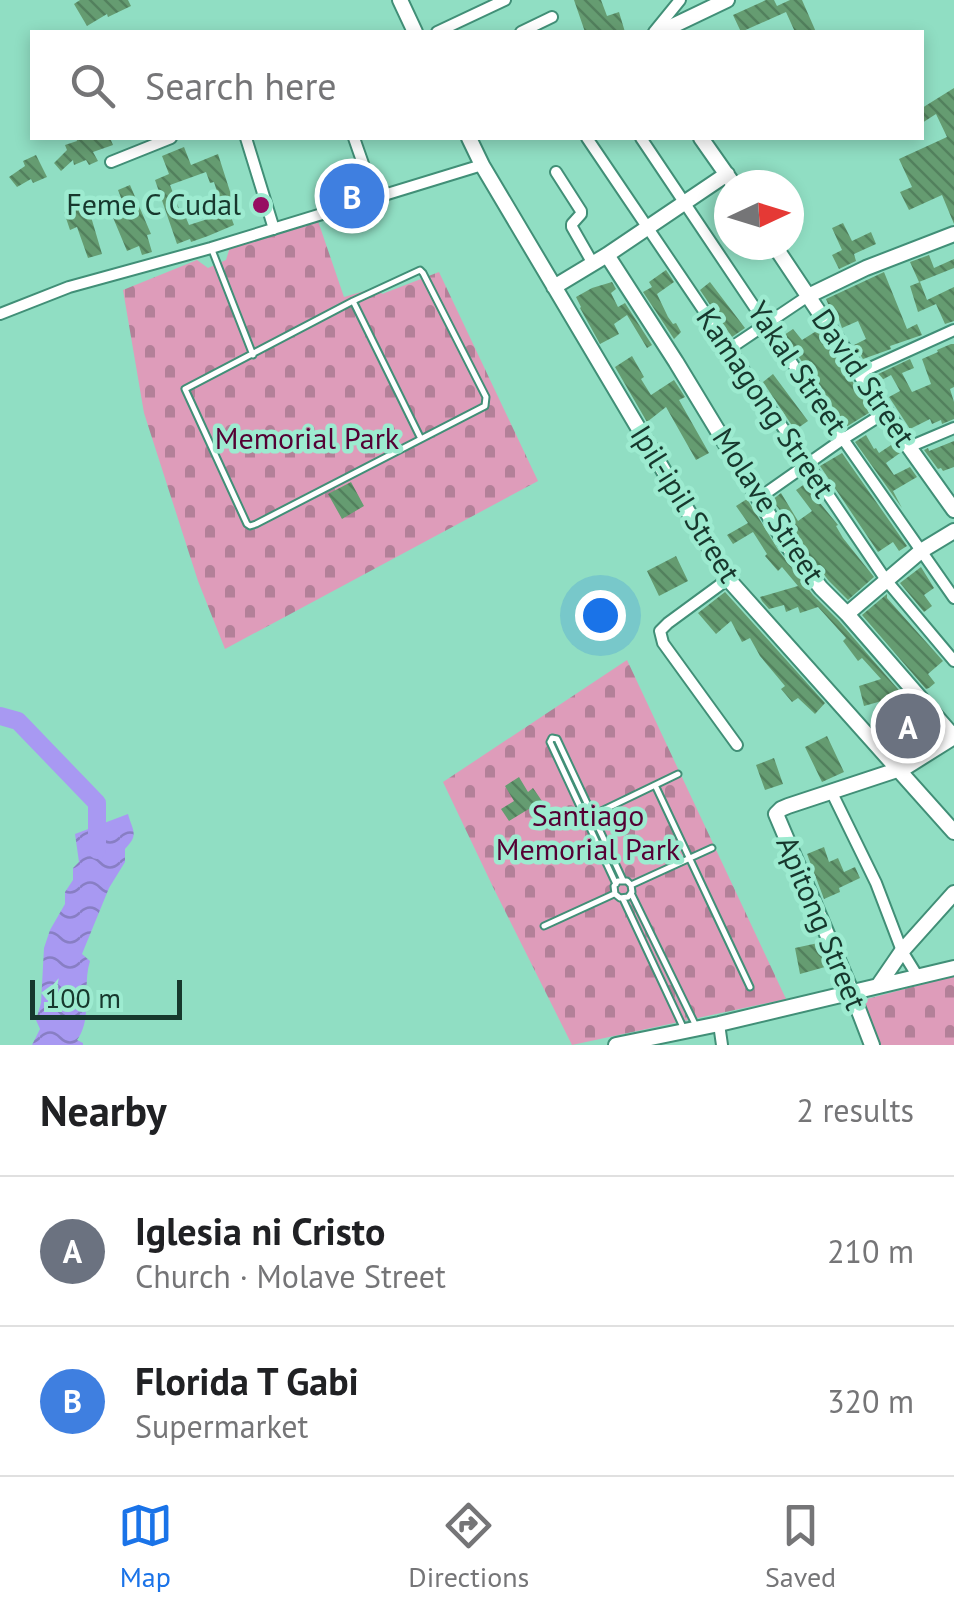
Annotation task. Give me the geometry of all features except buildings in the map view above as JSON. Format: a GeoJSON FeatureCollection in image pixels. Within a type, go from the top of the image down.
{"type":"FeatureCollection","features":[{"type":"Feature","properties":{"kind":"street"},"geometry":{"type":"LineString","coordinates":[[400,0],[414,30]]}},
{"type":"Feature","properties":{"kind":"street"},"geometry":{"type":"LineString","coordinates":[[441,30],[505,0]]}},
{"type":"Feature","properties":{"kind":"street"},"geometry":{"type":"LineString","coordinates":[[658,30],[680,0]]}},
{"type":"Feature","properties":{"kind":"street"},"geometry":{"type":"LineString","coordinates":[[661,30],[727,0]]}},
{"type":"Feature","properties":{"kind":"street"},"geometry":{"type":"LineString","coordinates":[[525,30],[552,18]]}},
{"type":"Feature","properties":{"kind":"street"},"geometry":{"type":"LineString","coordinates":[[112,162],[166,140]]}},
{"type":"Feature","properties":{"kind":"street"},"geometry":{"type":"LineString","coordinates":[[247,140],[274,229]]}},
{"type":"Feature","properties":{"kind":"street"},"geometry":{"type":"LineString","coordinates":[[355,140],[375,198]]}},
{"type":"Feature","properties":{"kind":"street","name":"Ipil-ipil Street"},"geometry":{"type":"LineString","coordinates":[[471,140],[482,165],[728,579],[954,832]]}},
{"type":"Feature","properties":{"kind":"street","name":"Kamagong Street"},"geometry":{"type":"LineString","coordinates":[[588,140],[886,580],[954,661]]}},
{"type":"Feature","properties":{"kind":"street","name":"Yakal Street"},"geometry":{"type":"LineString","coordinates":[[642,140],[954,598]]}},
{"type":"Feature","properties":{"kind":"street"},"geometry":{"type":"LineString","coordinates":[[703,140],[723,170]]}},
{"type":"Feature","properties":{"kind":"street"},"geometry":{"type":"LineString","coordinates":[[0,314],[69,287],[212,248],[482,165]]}},
{"type":"Feature","properties":{"kind":"street"},"geometry":{"type":"LineString","coordinates":[[556,172],[581,211],[572,228],[592,262]]}},
{"type":"Feature","properties":{"kind":"street"},"geometry":{"type":"LineString","coordinates":[[554,287],[684,202],[714,188]]}},
{"type":"Feature","properties":{"kind":"street"},"geometry":{"type":"LineString","coordinates":[[729,350],[808,296],[866,268],[954,234]]}},
{"type":"Feature","properties":{"kind":"street","name":"Molave Street"},"geometry":{"type":"LineString","coordinates":[[607,254],[788,546],[954,737]]}},
{"type":"Feature","properties":{"kind":"street","name":"David Street"},"geometry":{"type":"LineString","coordinates":[[784,260],[954,510]]}},
{"type":"Feature","properties":{"kind":"street"},"geometry":{"type":"LineString","coordinates":[[860,372],[954,330]]}},
{"type":"Feature","properties":{"kind":"street"},"geometry":{"type":"LineString","coordinates":[[759,498],[886,412]]}},
{"type":"Feature","properties":{"kind":"street"},"geometry":{"type":"LineString","coordinates":[[909,447],[954,428]]}},
{"type":"Feature","properties":{"kind":"street"},"geometry":{"type":"LineString","coordinates":[[847,614],[921,551],[954,531]]}},
{"type":"Feature","properties":{"kind":"street"},"geometry":{"type":"LineString","coordinates":[[728,579],[660,631],[663,643],[737,744]]}},
{"type":"Feature","properties":{"kind":"street"},"geometry":{"type":"LineString","coordinates":[[918,976],[902,951],[876,883],[832,793],[899,770],[954,737]]}},
{"type":"Feature","properties":{"kind":"street","name":"Apitong Street"},"geometry":{"type":"LineString","coordinates":[[832,793],[788,806],[776,814],[872,1045]]}},
{"type":"Feature","properties":{"kind":"street"},"geometry":{"type":"LineString","coordinates":[[878,986],[902,951],[954,893]]}},
{"type":"Feature","properties":{"kind":"street"},"geometry":{"type":"LineString","coordinates":[[616,1045],[650,1041],[954,968]]}},
{"type":"Feature","properties":{"kind":"street"},"geometry":{"type":"LineString","coordinates":[[719,1024],[722,1045]]}},
{"type":"Feature","properties":{"kind":"lane"},"geometry":{"type":"LineString","coordinates":[[212,248],[253,355]]}},
{"type":"Feature","properties":{"kind":"lane"},"geometry":{"type":"LineString","coordinates":[[422,270],[487,402],[482,409],[250,526],[184,389],[353,301],[422,270]]}},
{"type":"Feature","properties":{"kind":"lane"},"geometry":{"type":"LineString","coordinates":[[353,301],[421,439]]}},
{"type":"Feature","properties":{"kind":"lane"},"geometry":{"type":"LineString","coordinates":[[544,926],[615,894],[619,882],[557,738],[550,742],[619,882],[631,889],[691,1030]]}},
{"type":"Feature","properties":{"kind":"lane"},"geometry":{"type":"LineString","coordinates":[[592,815],[678,774]]}},
{"type":"Feature","properties":{"kind":"lane"},"geometry":{"type":"LineString","coordinates":[[656,785],[750,986]]}},
{"type":"Feature","properties":{"kind":"lane"},"geometry":{"type":"LineString","coordinates":[[623,898],[631,889],[712,848]]}},
{"type":"Feature","properties":{"kind":"lane"},"geometry":{"type":"LineString","coordinates":[[615,894],[623,898],[691,1030]]}},
{"type":"Feature","properties":{"kind":"green space","name":"Memorial Park"},"geometry":{"type":"Polygon","coordinates":[[[318,221],[344,297],[378,287],[382,294],[439,272],[538,481],[225,649],[198,581],[144,413],[123,290],[197,260],[208,268],[226,260],[230,247],[318,221]]]}},
{"type":"Feature","properties":{"kind":"green space","name":"Santiago Memorial Park"},"geometry":{"type":"Polygon","coordinates":[[[627,660],[786,999],[572,1045],[443,782],[627,660]]]}},
{"type":"Feature","properties":{"kind":"green space"},"geometry":{"type":"Polygon","coordinates":[[[954,976],[954,1045],[878,1045],[863,1000],[954,976]]]}},
{"type":"Feature","properties":{"kind":"water"},"geometry":{"type":"Polygon","coordinates":[[[128,814],[133,836],[125,849],[125,862],[109,888],[82,954],[90,961],[85,1022],[77,1040],[83,1045],[32,1045],[40,1029],[36,1020],[41,1003],[44,948],[65,904],[73,868],[79,862],[75,834],[128,814]]]}},
{"type":"Feature","properties":{"kind":"waterway"},"geometry":{"type":"LineString","coordinates":[[0,716],[18,721],[97,803],[97,850]]}},
{"type":"Feature","properties":{"kind":"place","name":"Florida T Gabi"},"geometry":{"type":"Point","coordinates":[352,196]}},
{"type":"Feature","properties":{"kind":"place","name":"Feme C Cudal"},"geometry":{"type":"Point","coordinates":[261,205]}},
{"type":"Feature","properties":{"kind":"place","name":"Iglesia ni Cristo"},"geometry":{"type":"Point","coordinates":[908,726]}}]}
